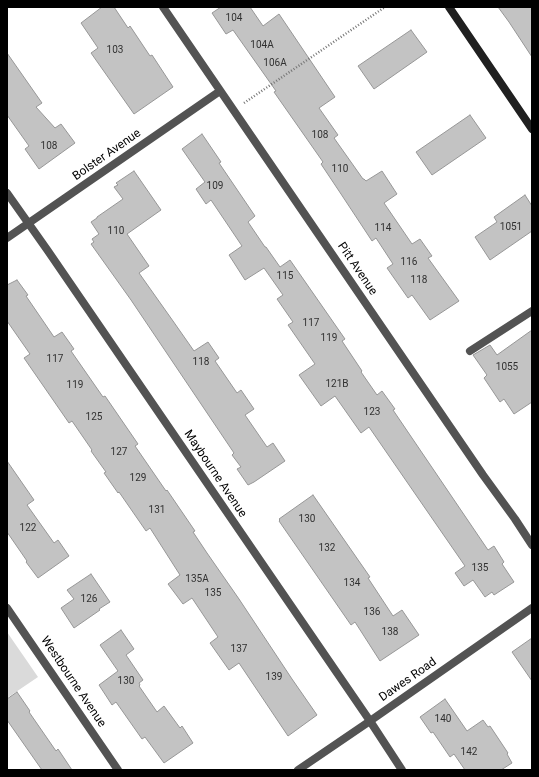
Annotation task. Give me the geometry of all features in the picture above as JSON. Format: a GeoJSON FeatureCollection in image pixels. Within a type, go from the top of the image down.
{"type":"FeatureCollection","features":[{"type":"Feature","properties":{"kind":"main road"},"geometry":{"type":"LineString","coordinates":[[449,7],[532,129]]}},
{"type":"Feature","properties":{"kind":"street","name":"Pitt Avenue"},"geometry":{"type":"LineString","coordinates":[[163,7],[532,545]]}},
{"type":"Feature","properties":{"kind":"street","name":"Bolster Avenue"},"geometry":{"type":"LineString","coordinates":[[7,238],[220,91]]}},
{"type":"Feature","properties":{"kind":"street","name":"Maybourne Avenue"},"geometry":{"type":"LineString","coordinates":[[7,193],[48,250],[402,770]]}},
{"type":"Feature","properties":{"kind":"street"},"geometry":{"type":"LineString","coordinates":[[470,351],[532,311]]}},
{"type":"Feature","properties":{"kind":"street","name":"Westbourne Avenue"},"geometry":{"type":"LineString","coordinates":[[7,608],[118,770]]}},
{"type":"Feature","properties":{"kind":"street","name":"Dawes Road"},"geometry":{"type":"LineString","coordinates":[[298,770],[532,608]]}},
{"type":"Feature","properties":{"kind":"path"},"geometry":{"type":"LineString","coordinates":[[234,110],[385,7]]}},
{"type":"Feature","properties":{"kind":"shaded area"},"geometry":{"type":"Polygon","coordinates":[[[7,632],[38,677],[7,698],[7,632]]]}},
{"type":"Feature","properties":{"kind":"building"},"geometry":{"type":"Polygon","coordinates":[[[102,7],[114,7],[128,28],[130,26],[150,56],[152,55],[173,87],[134,114],[91,53],[98,48],[81,23],[102,7]]]}},
{"type":"Feature","properties":{"kind":"building"},"geometry":{"type":"Polygon","coordinates":[[[221,7],[250,7],[263,26],[279,14],[335,97],[319,108],[338,135],[334,138],[363,179],[366,181],[382,171],[397,194],[384,203],[412,244],[420,239],[432,256],[428,258],[459,301],[430,320],[412,295],[408,298],[387,268],[393,264],[376,238],[372,241],[321,164],[323,162],[274,92],[276,91],[233,30],[226,34],[212,13],[221,7]]]}},
{"type":"Feature","properties":{"kind":"building"},"geometry":{"type":"Polygon","coordinates":[[[498,7],[532,7],[532,57],[509,22],[498,7]]]}},
{"type":"Feature","properties":{"kind":"building"},"geometry":{"type":"Polygon","coordinates":[[[411,30],[427,52],[374,89],[358,66],[411,30]]]}},
{"type":"Feature","properties":{"kind":"building"},"geometry":{"type":"Polygon","coordinates":[[[7,53],[42,103],[36,107],[55,128],[61,124],[75,143],[39,169],[25,149],[29,146],[7,115],[7,53]]]}},
{"type":"Feature","properties":{"kind":"building"},"geometry":{"type":"Polygon","coordinates":[[[470,115],[486,138],[432,175],[416,152],[470,115]]]}},
{"type":"Feature","properties":{"kind":"building"},"geometry":{"type":"Polygon","coordinates":[[[202,134],[221,162],[219,163],[255,216],[248,222],[265,247],[280,267],[290,260],[345,339],[342,341],[377,395],[382,391],[395,409],[393,410],[488,550],[494,546],[504,562],[502,564],[514,582],[494,595],[492,592],[485,597],[473,580],[464,586],[455,573],[465,566],[369,427],[361,433],[335,396],[321,406],[299,375],[315,364],[288,325],[293,322],[277,299],[283,295],[264,268],[245,280],[229,255],[242,246],[211,200],[206,204],[196,189],[205,182],[182,149],[202,134]]]}},
{"type":"Feature","properties":{"kind":"building"},"geometry":{"type":"Polygon","coordinates":[[[134,171],[161,210],[127,234],[149,266],[139,273],[194,351],[208,342],[219,358],[215,361],[237,393],[241,390],[254,409],[245,415],[267,447],[273,443],[285,461],[248,485],[237,469],[241,467],[232,455],[234,453],[131,300],[91,244],[94,242],[92,239],[99,234],[91,222],[123,199],[114,187],[118,185],[116,183],[134,171]]]}},
{"type":"Feature","properties":{"kind":"building"},"geometry":{"type":"Polygon","coordinates":[[[525,195],[532,206],[532,231],[490,260],[475,237],[497,222],[494,217],[525,195]]]}},
{"type":"Feature","properties":{"kind":"building"},"geometry":{"type":"Polygon","coordinates":[[[17,280],[54,337],[62,332],[74,349],[71,351],[103,397],[105,396],[138,444],[135,446],[195,531],[193,532],[317,715],[288,736],[239,663],[229,670],[210,643],[218,637],[192,598],[183,604],[168,584],[180,575],[150,528],[146,531],[104,473],[106,472],[72,421],[69,423],[24,358],[30,354],[7,321],[7,285],[17,280]]]}},
{"type":"Feature","properties":{"kind":"building"},"geometry":{"type":"Polygon","coordinates":[[[532,330],[532,402],[514,414],[504,399],[500,402],[484,378],[487,375],[473,355],[490,345],[497,355],[532,330]]]}},
{"type":"Feature","properties":{"kind":"building"},"geometry":{"type":"Polygon","coordinates":[[[7,461],[34,500],[27,505],[54,543],[58,540],[69,556],[38,578],[7,532],[7,461]]]}},
{"type":"Feature","properties":{"kind":"building"},"geometry":{"type":"Polygon","coordinates":[[[313,495],[370,577],[368,578],[393,616],[402,610],[419,635],[380,661],[355,622],[351,625],[279,521],[279,519],[313,495]]]}},
{"type":"Feature","properties":{"kind":"building"},"geometry":{"type":"Polygon","coordinates":[[[91,574],[110,602],[74,628],[61,608],[74,599],[67,590],[91,574]]]}},
{"type":"Feature","properties":{"kind":"building"},"geometry":{"type":"Polygon","coordinates":[[[121,630],[134,649],[126,655],[143,680],[139,683],[139,686],[157,712],[164,706],[180,728],[182,726],[193,743],[164,763],[145,737],[142,739],[116,702],[112,705],[99,685],[118,671],[100,645],[121,630]]]}},
{"type":"Feature","properties":{"kind":"building"},"geometry":{"type":"Polygon","coordinates":[[[532,638],[532,681],[512,652],[532,638]]]}},
{"type":"Feature","properties":{"kind":"building"},"geometry":{"type":"Polygon","coordinates":[[[17,692],[56,751],[58,749],[72,770],[42,770],[7,720],[7,699],[17,692]]]}},
{"type":"Feature","properties":{"kind":"building"},"geometry":{"type":"Polygon","coordinates":[[[445,699],[467,731],[483,720],[488,727],[490,726],[508,753],[507,754],[512,763],[501,770],[465,770],[454,754],[450,757],[433,732],[431,733],[420,717],[445,699]]]}}]}
